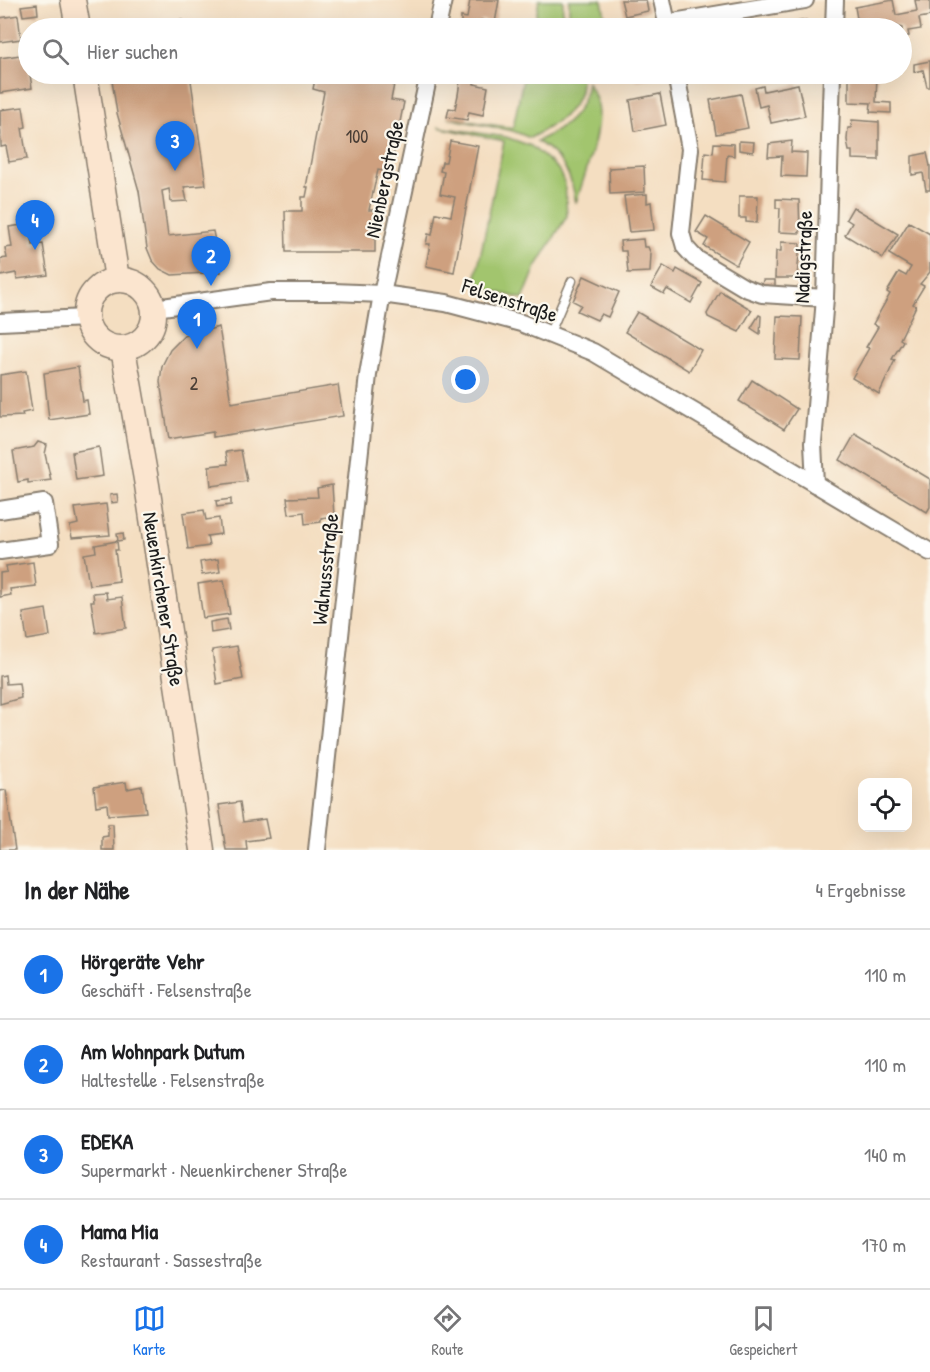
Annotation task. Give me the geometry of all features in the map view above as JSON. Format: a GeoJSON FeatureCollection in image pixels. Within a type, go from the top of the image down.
{"type":"FeatureCollection","features":[{"type":"Feature","properties":{"kind":"street"},"geometry":{"type":"LineString","coordinates":[[73,0],[76,18]]}},
{"type":"Feature","properties":{"kind":"street"},"geometry":{"type":"LineString","coordinates":[[439,18],[443,0]]}},
{"type":"Feature","properties":{"kind":"street"},"geometry":{"type":"LineString","coordinates":[[662,0],[665,18]]}},
{"type":"Feature","properties":{"kind":"street"},"geometry":{"type":"LineString","coordinates":[[709,18],[805,0]]}},
{"type":"Feature","properties":{"kind":"street"},"geometry":{"type":"LineString","coordinates":[[834,18],[835,0]]}},
{"type":"Feature","properties":{"kind":"street"},"geometry":{"type":"LineString","coordinates":[[87,84],[117,279]]}},
{"type":"Feature","properties":{"kind":"street","name":"Nienbergstraße"},"geometry":{"type":"LineString","coordinates":[[382,294],[427,84]]}},
{"type":"Feature","properties":{"kind":"street"},"geometry":{"type":"LineString","coordinates":[[678,84],[690,149],[681,233],[685,247],[695,258],[745,288],[762,294],[825,298]]}},
{"type":"Feature","properties":{"kind":"street","name":"Nadigstraße"},"geometry":{"type":"LineString","coordinates":[[815,484],[813,443],[825,298],[832,84]]}},
{"type":"Feature","properties":{"kind":"street"},"geometry":{"type":"LineString","coordinates":[[117,279],[130,280],[142,286],[150,296],[155,308],[154,322],[148,336],[136,345],[123,349],[109,347],[98,340],[90,330],[86,318],[87,304],[94,292],[104,283],[117,279]]}},
{"type":"Feature","properties":{"kind":"street","name":"Felsenstraße"},"geometry":{"type":"LineString","coordinates":[[155,308],[271,292],[382,294],[446,303],[521,323],[593,352],[930,552]]}},
{"type":"Feature","properties":{"kind":"street","name":"Walnussstraße"},"geometry":{"type":"LineString","coordinates":[[317,850],[368,375],[382,294]]}},
{"type":"Feature","properties":{"kind":"street"},"geometry":{"type":"LineString","coordinates":[[0,322],[86,318]]}},
{"type":"Feature","properties":{"kind":"street","name":"Neuenkirchener Straße"},"geometry":{"type":"LineString","coordinates":[[123,349],[147,484],[202,850]]}},
{"type":"Feature","properties":{"kind":"street"},"geometry":{"type":"LineString","coordinates":[[0,510],[44,502],[50,544],[0,551]]}},
{"type":"Feature","properties":{"kind":"lane"},"geometry":{"type":"LineString","coordinates":[[549,335],[572,281]]}},
{"type":"Feature","properties":{"kind":"green space"},"geometry":{"type":"Polygon","coordinates":[[[539,0],[563,0],[562,18],[536,18],[539,0]]]}},
{"type":"Feature","properties":{"kind":"green space"},"geometry":{"type":"Polygon","coordinates":[[[569,0],[602,0],[605,18],[569,18],[569,0]]]}},
{"type":"Feature","properties":{"kind":"green space"},"geometry":{"type":"Polygon","coordinates":[[[522,84],[581,84],[579,96],[567,113],[530,138],[513,131],[448,118],[513,128],[522,84]]]}},
{"type":"Feature","properties":{"kind":"green space"},"geometry":{"type":"Polygon","coordinates":[[[588,84],[598,111],[597,124],[592,152],[576,203],[564,167],[546,147],[537,141],[556,131],[571,119],[582,103],[588,84]]]}},
{"type":"Feature","properties":{"kind":"green space"},"geometry":{"type":"Polygon","coordinates":[[[438,127],[506,137],[531,146],[558,169],[565,184],[567,216],[536,267],[523,299],[474,286],[504,141],[438,127]]]}},
{"type":"Feature","properties":{"kind":"building"},"geometry":{"type":"Polygon","coordinates":[[[470,0],[499,0],[496,18],[467,18],[470,0]]]}},
{"type":"Feature","properties":{"kind":"building"},"geometry":{"type":"Polygon","coordinates":[[[621,0],[646,0],[648,11],[625,16],[621,0]]]}},
{"type":"Feature","properties":{"kind":"building"},"geometry":{"type":"Polygon","coordinates":[[[893,0],[896,15],[917,11],[915,0],[930,0],[930,16],[919,18],[921,29],[912,30],[912,18],[857,18],[855,7],[893,0]]]}},
{"type":"Feature","properties":{"kind":"building"},"geometry":{"type":"Polygon","coordinates":[[[37,4],[38,14],[23,16],[21,6],[37,4]]]}},
{"type":"Feature","properties":{"kind":"building"},"geometry":{"type":"Polygon","coordinates":[[[18,15],[18,39],[0,42],[0,18],[18,15]]]}},
{"type":"Feature","properties":{"kind":"building"},"geometry":{"type":"Polygon","coordinates":[[[18,55],[18,84],[31,84],[32,88],[0,93],[0,58],[18,55]]]}},
{"type":"Feature","properties":{"kind":"building"},"geometry":{"type":"Polygon","coordinates":[[[930,61],[930,87],[927,87],[923,70],[914,72],[914,64],[930,61]]]}},
{"type":"Feature","properties":{"kind":"building"},"geometry":{"type":"Polygon","coordinates":[[[113,84],[191,84],[206,185],[184,187],[187,201],[171,202],[169,189],[162,191],[168,236],[213,231],[221,272],[172,275],[160,269],[152,260],[147,248],[139,191],[117,113],[113,84]]]}},
{"type":"Feature","properties":{"kind":"building"},"geometry":{"type":"Polygon","coordinates":[[[314,84],[394,84],[391,100],[404,102],[390,172],[378,170],[369,210],[375,210],[375,252],[286,252],[285,211],[302,211],[302,197],[306,197],[324,92],[313,89],[314,84]]]}},
{"type":"Feature","properties":{"kind":"building"},"geometry":{"type":"Polygon","coordinates":[[[460,84],[488,87],[483,115],[469,112],[467,120],[447,117],[449,108],[455,109],[460,84]]]}},
{"type":"Feature","properties":{"kind":"building"},"geometry":{"type":"Polygon","coordinates":[[[798,84],[805,116],[771,123],[767,105],[759,107],[755,88],[763,86],[764,91],[798,84]]]}},
{"type":"Feature","properties":{"kind":"building"},"geometry":{"type":"Polygon","coordinates":[[[849,84],[877,84],[876,102],[891,103],[891,113],[870,112],[871,103],[849,102],[849,84]]]}},
{"type":"Feature","properties":{"kind":"building"},"geometry":{"type":"Polygon","coordinates":[[[660,94],[666,125],[635,131],[630,100],[660,94]]]}},
{"type":"Feature","properties":{"kind":"building"},"geometry":{"type":"Polygon","coordinates":[[[741,94],[748,128],[716,134],[710,100],[741,94]]]}},
{"type":"Feature","properties":{"kind":"building"},"geometry":{"type":"Polygon","coordinates":[[[23,107],[26,127],[22,128],[27,159],[9,162],[6,146],[1,147],[0,110],[23,107]]]}},
{"type":"Feature","properties":{"kind":"building"},"geometry":{"type":"Polygon","coordinates":[[[852,120],[879,122],[879,160],[852,159],[852,151],[849,151],[847,140],[848,128],[851,128],[852,120]]]}},
{"type":"Feature","properties":{"kind":"building"},"geometry":{"type":"Polygon","coordinates":[[[450,141],[478,146],[454,272],[426,266],[430,244],[426,244],[428,234],[432,235],[436,213],[451,216],[455,197],[440,194],[444,172],[440,171],[442,162],[446,162],[450,141]]]}},
{"type":"Feature","properties":{"kind":"building"},"geometry":{"type":"Polygon","coordinates":[[[739,141],[754,142],[753,152],[739,150],[739,141]]]}},
{"type":"Feature","properties":{"kind":"building"},"geometry":{"type":"Polygon","coordinates":[[[792,141],[791,152],[807,153],[806,177],[781,176],[782,156],[768,157],[769,144],[792,141]]]}},
{"type":"Feature","properties":{"kind":"building"},"geometry":{"type":"Polygon","coordinates":[[[714,143],[734,144],[734,156],[727,155],[725,182],[703,180],[705,152],[713,153],[714,143]]]}},
{"type":"Feature","properties":{"kind":"building"},"geometry":{"type":"Polygon","coordinates":[[[927,153],[930,166],[930,190],[926,190],[923,173],[912,175],[912,156],[927,153]]]}},
{"type":"Feature","properties":{"kind":"building"},"geometry":{"type":"Polygon","coordinates":[[[644,166],[645,192],[610,194],[609,168],[644,166]]]}},
{"type":"Feature","properties":{"kind":"building"},"geometry":{"type":"Polygon","coordinates":[[[647,194],[647,203],[651,202],[654,230],[629,232],[624,196],[647,194]]]}},
{"type":"Feature","properties":{"kind":"building"},"geometry":{"type":"Polygon","coordinates":[[[739,196],[758,196],[757,223],[746,222],[746,218],[739,218],[739,196]]]}},
{"type":"Feature","properties":{"kind":"building"},"geometry":{"type":"Polygon","coordinates":[[[776,199],[799,200],[800,233],[779,232],[780,208],[776,208],[776,199]]]}},
{"type":"Feature","properties":{"kind":"building"},"geometry":{"type":"Polygon","coordinates":[[[44,204],[47,221],[30,224],[33,245],[43,244],[48,275],[17,279],[16,273],[0,276],[0,259],[7,258],[5,248],[12,247],[9,227],[29,224],[27,207],[44,204]]]}},
{"type":"Feature","properties":{"kind":"building"},"geometry":{"type":"Polygon","coordinates":[[[853,207],[898,234],[883,258],[845,235],[852,223],[846,219],[853,207]]]}},
{"type":"Feature","properties":{"kind":"building"},"geometry":{"type":"Polygon","coordinates":[[[706,216],[749,242],[736,265],[704,246],[708,239],[696,232],[706,216]]]}},
{"type":"Feature","properties":{"kind":"building"},"geometry":{"type":"Polygon","coordinates":[[[909,222],[930,234],[930,272],[920,284],[924,286],[913,304],[916,306],[900,339],[903,341],[892,359],[895,360],[879,394],[852,378],[878,327],[873,324],[890,294],[887,292],[899,272],[906,276],[911,267],[889,254],[909,222]]]}},
{"type":"Feature","properties":{"kind":"building"},"geometry":{"type":"Polygon","coordinates":[[[643,239],[644,247],[648,247],[651,254],[650,272],[628,273],[626,251],[621,251],[620,241],[643,239]]]}},
{"type":"Feature","properties":{"kind":"building"},"geometry":{"type":"Polygon","coordinates":[[[781,242],[800,243],[797,278],[775,278],[776,251],[781,251],[781,242]]]}},
{"type":"Feature","properties":{"kind":"building"},"geometry":{"type":"Polygon","coordinates":[[[663,266],[675,273],[677,269],[702,283],[691,303],[667,289],[664,294],[651,287],[663,266]]]}},
{"type":"Feature","properties":{"kind":"building"},"geometry":{"type":"Polygon","coordinates":[[[584,276],[619,292],[608,317],[601,314],[597,320],[577,311],[581,305],[573,301],[584,276]]]}},
{"type":"Feature","properties":{"kind":"building"},"geometry":{"type":"Polygon","coordinates":[[[763,280],[775,280],[775,286],[762,285],[763,280]]]}},
{"type":"Feature","properties":{"kind":"building"},"geometry":{"type":"Polygon","coordinates":[[[720,291],[752,310],[739,332],[708,317],[707,314],[720,291]]]}},
{"type":"Feature","properties":{"kind":"building"},"geometry":{"type":"Polygon","coordinates":[[[637,312],[701,350],[689,371],[625,332],[637,312]]]}},
{"type":"Feature","properties":{"kind":"building"},"geometry":{"type":"Polygon","coordinates":[[[759,315],[761,316],[760,334],[751,328],[759,315]]]}},
{"type":"Feature","properties":{"kind":"building"},"geometry":{"type":"Polygon","coordinates":[[[777,316],[802,317],[800,360],[775,359],[777,316]]]}},
{"type":"Feature","properties":{"kind":"building"},"geometry":{"type":"Polygon","coordinates":[[[219,327],[231,403],[338,385],[343,416],[213,437],[213,432],[169,439],[160,382],[162,366],[170,350],[184,336],[219,327]]]}},
{"type":"Feature","properties":{"kind":"building"},"geometry":{"type":"Polygon","coordinates":[[[78,367],[83,401],[87,400],[89,414],[49,420],[44,373],[78,367]]]}},
{"type":"Feature","properties":{"kind":"building"},"geometry":{"type":"Polygon","coordinates":[[[26,371],[32,411],[22,413],[23,416],[0,417],[0,375],[26,371]]]}},
{"type":"Feature","properties":{"kind":"building"},"geometry":{"type":"Polygon","coordinates":[[[752,380],[797,409],[784,429],[739,401],[752,380]]]}},
{"type":"Feature","properties":{"kind":"building"},"geometry":{"type":"Polygon","coordinates":[[[855,434],[930,479],[930,507],[927,512],[840,460],[855,434]]]}},
{"type":"Feature","properties":{"kind":"building"},"geometry":{"type":"Polygon","coordinates":[[[38,442],[47,445],[45,454],[51,480],[18,482],[13,451],[34,447],[38,442]]]}},
{"type":"Feature","properties":{"kind":"building"},"geometry":{"type":"Polygon","coordinates":[[[99,447],[103,476],[76,480],[72,452],[99,447]]]}},
{"type":"Feature","properties":{"kind":"building"},"geometry":{"type":"Polygon","coordinates":[[[241,450],[247,481],[211,486],[209,466],[228,464],[226,452],[241,450]]]}},
{"type":"Feature","properties":{"kind":"building"},"geometry":{"type":"Polygon","coordinates":[[[332,485],[334,516],[321,518],[321,522],[305,524],[304,512],[289,514],[287,498],[318,497],[317,488],[332,485]]]}},
{"type":"Feature","properties":{"kind":"building"},"geometry":{"type":"Polygon","coordinates":[[[117,494],[118,502],[111,503],[110,495],[117,494]]]}},
{"type":"Feature","properties":{"kind":"building"},"geometry":{"type":"Polygon","coordinates":[[[231,499],[231,505],[217,507],[216,501],[231,499]]]}},
{"type":"Feature","properties":{"kind":"building"},"geometry":{"type":"Polygon","coordinates":[[[106,504],[110,535],[72,538],[70,526],[78,524],[75,508],[106,504]]]}},
{"type":"Feature","properties":{"kind":"building"},"geometry":{"type":"Polygon","coordinates":[[[204,510],[206,520],[219,518],[221,534],[207,536],[209,546],[188,549],[183,513],[204,510]]]}},
{"type":"Feature","properties":{"kind":"building"},"geometry":{"type":"Polygon","coordinates":[[[123,533],[124,540],[118,541],[117,534],[123,533]]]}},
{"type":"Feature","properties":{"kind":"building"},"geometry":{"type":"Polygon","coordinates":[[[117,541],[118,550],[115,550],[119,581],[89,585],[84,554],[96,552],[95,545],[117,541]]]}},
{"type":"Feature","properties":{"kind":"building"},"geometry":{"type":"Polygon","coordinates":[[[218,559],[220,572],[202,575],[200,562],[218,559]]]}},
{"type":"Feature","properties":{"kind":"building"},"geometry":{"type":"Polygon","coordinates":[[[33,562],[36,586],[10,589],[11,595],[0,597],[0,573],[7,572],[6,566],[33,562]]]}},
{"type":"Feature","properties":{"kind":"building"},"geometry":{"type":"Polygon","coordinates":[[[224,580],[230,614],[203,618],[198,584],[224,580]]]}},
{"type":"Feature","properties":{"kind":"building"},"geometry":{"type":"Polygon","coordinates":[[[106,592],[107,599],[122,597],[126,628],[96,633],[91,601],[94,601],[93,593],[106,592]]]}},
{"type":"Feature","properties":{"kind":"building"},"geometry":{"type":"Polygon","coordinates":[[[46,609],[50,636],[27,640],[23,613],[46,609]]]}},
{"type":"Feature","properties":{"kind":"building"},"geometry":{"type":"Polygon","coordinates":[[[227,619],[229,630],[211,633],[210,622],[227,619]]]}},
{"type":"Feature","properties":{"kind":"building"},"geometry":{"type":"Polygon","coordinates":[[[237,646],[243,679],[217,684],[212,650],[237,646]]]}},
{"type":"Feature","properties":{"kind":"building"},"geometry":{"type":"Polygon","coordinates":[[[5,675],[6,684],[19,683],[21,698],[0,704],[0,676],[5,675]]]}},
{"type":"Feature","properties":{"kind":"building"},"geometry":{"type":"Polygon","coordinates":[[[126,782],[127,789],[142,786],[146,812],[108,815],[107,804],[96,806],[94,787],[126,782]]]}},
{"type":"Feature","properties":{"kind":"building"},"geometry":{"type":"Polygon","coordinates":[[[6,790],[15,850],[0,850],[0,791],[6,790]]]}},
{"type":"Feature","properties":{"kind":"building"},"geometry":{"type":"Polygon","coordinates":[[[240,802],[243,822],[265,819],[269,838],[246,841],[247,850],[226,850],[219,805],[240,802]]]}},
{"type":"Feature","properties":{"kind":"building"},"geometry":{"type":"Polygon","coordinates":[[[108,824],[113,824],[114,850],[102,850],[102,837],[108,836],[108,824]]]}},
{"type":"Feature","properties":{"kind":"place","name":"EDEKA"},"geometry":{"type":"Point","coordinates":[175,171]}},
{"type":"Feature","properties":{"kind":"place","name":"Mama Mia"},"geometry":{"type":"Point","coordinates":[35,250]}},
{"type":"Feature","properties":{"kind":"place","name":"Am Wohnpark Dutum"},"geometry":{"type":"Point","coordinates":[211,286]}},
{"type":"Feature","properties":{"kind":"place","name":"Hörgeräte Vehr"},"geometry":{"type":"Point","coordinates":[197,349]}}]}
